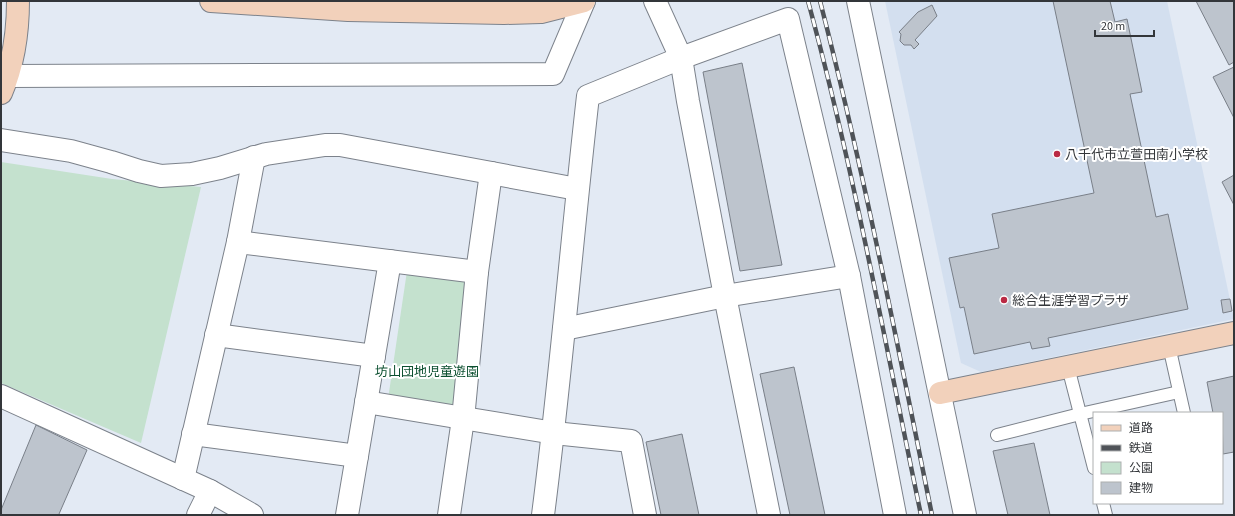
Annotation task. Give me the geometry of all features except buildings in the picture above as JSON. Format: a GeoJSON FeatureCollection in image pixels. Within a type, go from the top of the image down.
{"type":"FeatureCollection","features":[{"type":"Feature","properties":{"kind":"street"},"geometry":{"type":"LineString","coordinates":[[18,1],[18,20],[5,84],[553,74],[584,1]]}},
{"type":"Feature","properties":{"kind":"street"},"geometry":{"type":"LineString","coordinates":[[211,1],[348,10],[504,7],[541,12],[584,1]]}},
{"type":"Feature","properties":{"kind":"street"},"geometry":{"type":"LineString","coordinates":[[655,1],[681,58],[689,109],[768,515]]}},
{"type":"Feature","properties":{"kind":"street"},"geometry":{"type":"LineString","coordinates":[[858,1],[965,515]]}},
{"type":"Feature","properties":{"kind":"street"},"geometry":{"type":"LineString","coordinates":[[544,515],[554,433],[577,189],[588,96],[681,58],[788,19],[849,276],[895,515]]}},
{"type":"Feature","properties":{"kind":"street"},"geometry":{"type":"LineString","coordinates":[[1,140],[71,151],[161,176],[192,174],[220,168],[266,154],[307,147],[340,145],[577,189]]}},
{"type":"Feature","properties":{"kind":"street"},"geometry":{"type":"LineString","coordinates":[[183,478],[238,242],[254,157]]}},
{"type":"Feature","properties":{"kind":"street"},"geometry":{"type":"LineString","coordinates":[[449,515],[463,419],[477,272],[491,173]]}},
{"type":"Feature","properties":{"kind":"street"},"geometry":{"type":"LineString","coordinates":[[238,242],[477,272]]}},
{"type":"Feature","properties":{"kind":"street"},"geometry":{"type":"LineString","coordinates":[[347,515],[390,261]]}},
{"type":"Feature","properties":{"kind":"street"},"geometry":{"type":"LineString","coordinates":[[564,329],[725,296],[849,276]]}},
{"type":"Feature","properties":{"kind":"street"},"geometry":{"type":"LineString","coordinates":[[940,393],[1234,333]]}},
{"type":"Feature","properties":{"kind":"street"},"geometry":{"type":"LineString","coordinates":[[216,335],[374,356]]}},
{"type":"Feature","properties":{"kind":"street"},"geometry":{"type":"LineString","coordinates":[[1,396],[183,478],[210,491],[252,515]]}},
{"type":"Feature","properties":{"kind":"street"},"geometry":{"type":"LineString","coordinates":[[366,402],[554,433],[630,441],[646,515]]}},
{"type":"Feature","properties":{"kind":"street"},"geometry":{"type":"LineString","coordinates":[[193,434],[357,456]]}},
{"type":"Feature","properties":{"kind":"street"},"geometry":{"type":"LineString","coordinates":[[198,515],[210,491]]}},
{"type":"Feature","properties":{"kind":"lane"},"geometry":{"type":"LineString","coordinates":[[1169,346],[1184,412]]}},
{"type":"Feature","properties":{"kind":"lane"},"geometry":{"type":"LineString","coordinates":[[1068,367],[1093,464]]}},
{"type":"Feature","properties":{"kind":"lane"},"geometry":{"type":"LineString","coordinates":[[997,435],[1080,414],[1179,392]]}},
{"type":"Feature","properties":{"kind":"lane"},"geometry":{"type":"LineString","coordinates":[[1103,504],[1106,515]]}},
{"type":"Feature","properties":{"kind":"shaded area"},"geometry":{"type":"Polygon","coordinates":[[[885,1],[1167,1],[1234,319],[981,372],[961,363],[885,1]]]}},
{"type":"Feature","properties":{"kind":"green space"},"geometry":{"type":"Polygon","coordinates":[[[1,162],[112,179],[201,187],[141,443],[1,383],[1,162]]]}},
{"type":"Feature","properties":{"kind":"green space","name":"坊山団地児童遊園"},"geometry":{"type":"Polygon","coordinates":[[[407,271],[463,277],[469,284],[459,404],[452,412],[388,399],[407,271]]]}},
{"type":"Feature","properties":{"kind":"railway"},"geometry":{"type":"LineString","coordinates":[[808,1],[840,128],[882,321],[921,515]]}},
{"type":"Feature","properties":{"kind":"railway"},"geometry":{"type":"LineString","coordinates":[[820,1],[866,193],[932,515]]}},
{"type":"Feature","properties":{"kind":"place","name":"八千代市立萱田南小学校"},"geometry":{"type":"Point","coordinates":[1057,154]}},
{"type":"Feature","properties":{"kind":"place","name":"総合生涯学習プラザ"},"geometry":{"type":"Point","coordinates":[1004,300]}}]}
